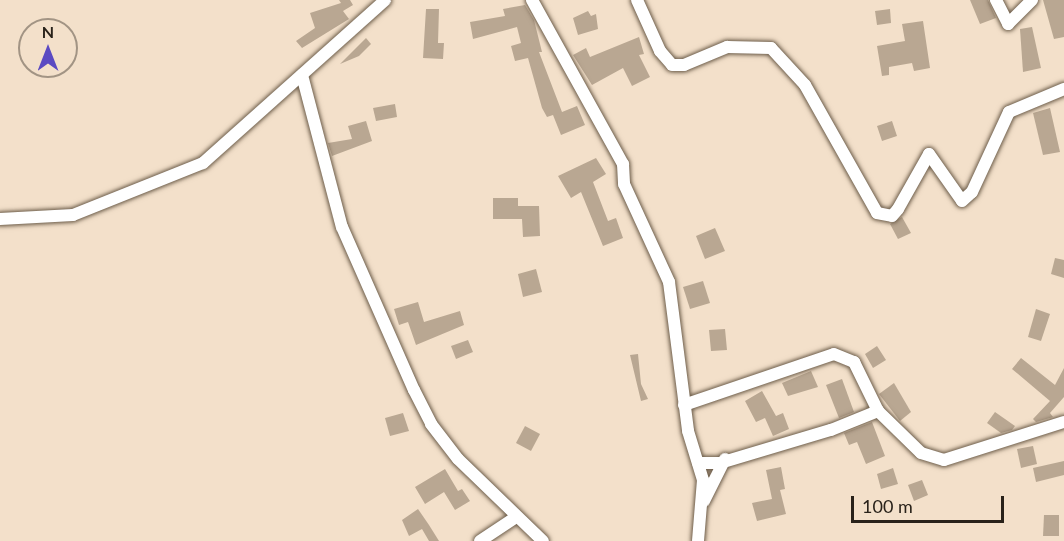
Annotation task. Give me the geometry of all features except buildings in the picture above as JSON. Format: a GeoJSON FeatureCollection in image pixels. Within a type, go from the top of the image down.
{"type":"FeatureCollection","features":[{"type":"Feature","properties":{"kind":"street"},"geometry":{"type":"LineString","coordinates":[[0,219],[73,215],[203,163],[385,0]]}},
{"type":"Feature","properties":{"kind":"street"},"geometry":{"type":"LineString","coordinates":[[532,0],[623,164],[624,184],[664,266],[678,337],[684,405],[703,480],[698,541]]}},
{"type":"Feature","properties":{"kind":"street"},"geometry":{"type":"LineString","coordinates":[[637,0],[660,51],[672,65],[684,65],[727,47],[771,48],[805,85],[877,213],[892,216],[929,154],[962,201],[972,192],[1009,112],[1064,89]]}},
{"type":"Feature","properties":{"kind":"street"},"geometry":{"type":"LineString","coordinates":[[996,0],[1008,24],[1032,0]]}},
{"type":"Feature","properties":{"kind":"street"},"geometry":{"type":"LineString","coordinates":[[302,75],[342,227],[431,424],[458,459],[543,541]]}},
{"type":"Feature","properties":{"kind":"street"},"geometry":{"type":"LineString","coordinates":[[684,405],[834,354],[854,362],[878,411],[921,453],[944,460],[1064,422]]}},
{"type":"Feature","properties":{"kind":"street"},"geometry":{"type":"LineString","coordinates":[[698,463],[725,459],[831,430],[878,411]]}},
{"type":"Feature","properties":{"kind":"street"},"geometry":{"type":"LineString","coordinates":[[700,509],[725,459]]}},
{"type":"Feature","properties":{"kind":"street"},"geometry":{"type":"LineString","coordinates":[[480,541],[516,517]]}}]}
